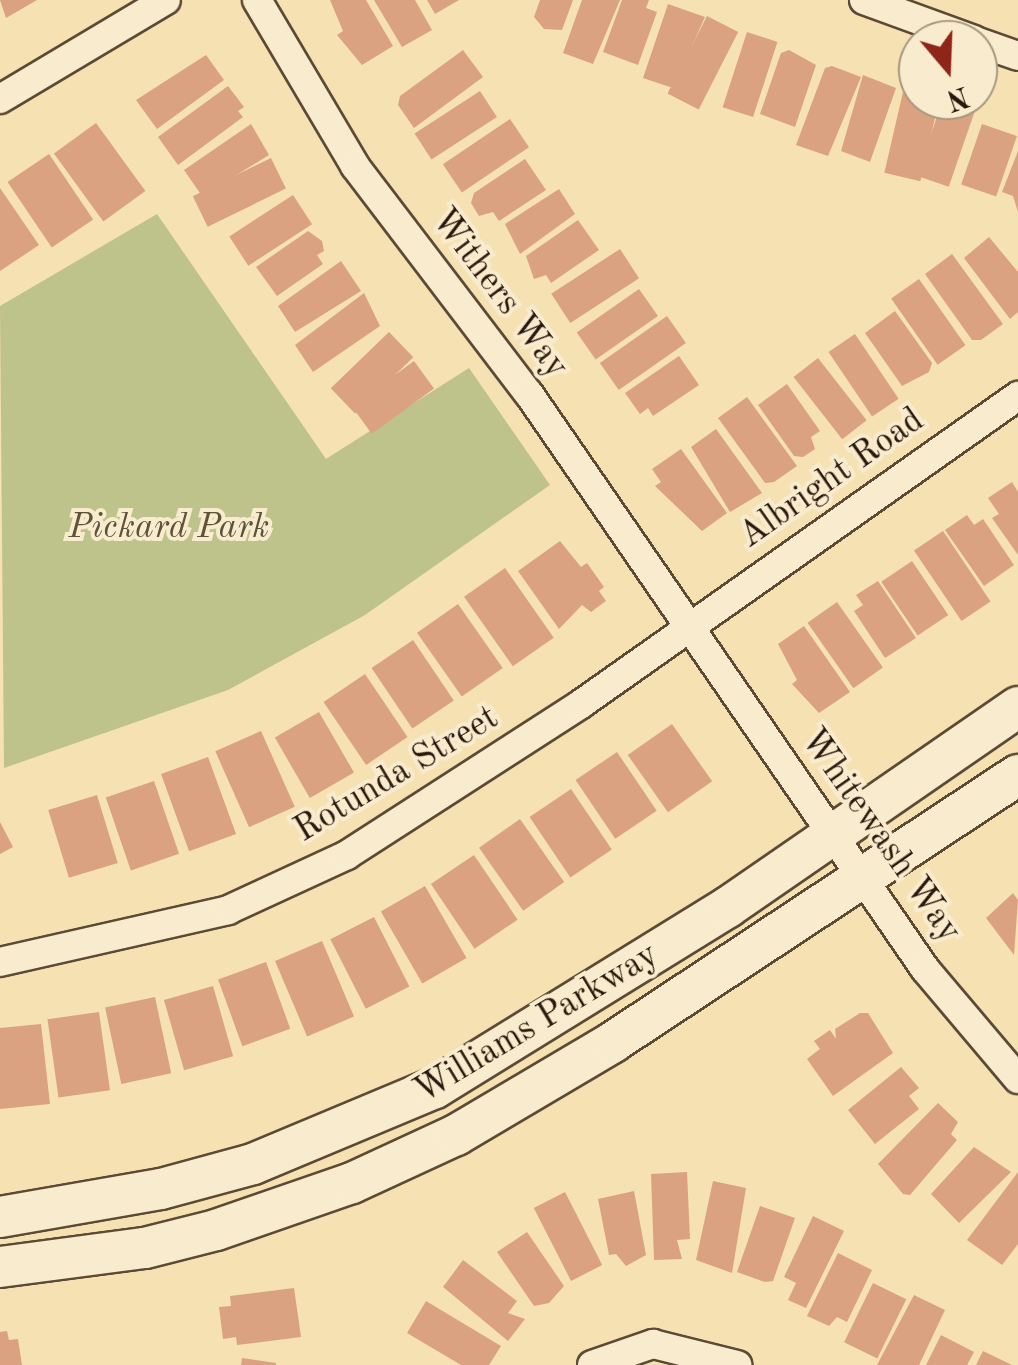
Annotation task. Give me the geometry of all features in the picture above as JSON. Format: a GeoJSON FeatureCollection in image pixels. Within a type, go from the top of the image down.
{"type":"FeatureCollection","features":[{"type":"Feature","properties":{"kind":"main road","name":"Williams Parkway"},"geometry":{"type":"LineString","coordinates":[[0,1217],[162,1190],[253,1164],[435,1088],[604,987],[1018,707]]}},
{"type":"Feature","properties":{"kind":"main road","name":"Williams Parkway"},"geometry":{"type":"LineString","coordinates":[[0,1268],[145,1248],[352,1183],[456,1135],[863,880],[1018,775]]}},
{"type":"Feature","properties":{"kind":"street"},"geometry":{"type":"LineString","coordinates":[[0,98],[166,0]]}},
{"type":"Feature","properties":{"kind":"street","name":"Withers Way"},"geometry":{"type":"LineString","coordinates":[[257,0],[355,166],[529,394],[692,627]]}},
{"type":"Feature","properties":{"kind":"street"},"geometry":{"type":"LineString","coordinates":[[864,0],[919,20]]}},
{"type":"Feature","properties":{"kind":"street","name":"Albright Road"},"geometry":{"type":"LineString","coordinates":[[692,627],[775,562],[1018,396]]}},
{"type":"Feature","properties":{"kind":"street","name":"Whitewash Way"},"geometry":{"type":"LineString","coordinates":[[692,627],[925,969],[1018,1079]]}},
{"type":"Feature","properties":{"kind":"street","name":"Rotunda Street"},"geometry":{"type":"LineString","coordinates":[[0,962],[228,910],[348,855],[692,627]]}},
{"type":"Feature","properties":{"kind":"street"},"geometry":{"type":"LineString","coordinates":[[592,1365],[653,1344],[737,1365]]}},
{"type":"Feature","properties":{"kind":"green space","name":"Pickard Park"},"geometry":{"type":"Polygon","coordinates":[[[157,214],[326,459],[469,368],[550,485],[365,615],[228,690],[4,768],[0,306],[157,214]]]}},
{"type":"Feature","properties":{"kind":"building"},"geometry":{"type":"Polygon","coordinates":[[[0,0],[37,0],[6,18],[0,0]]]}},
{"type":"Feature","properties":{"kind":"building"},"geometry":{"type":"Polygon","coordinates":[[[330,0],[366,0],[393,46],[362,65],[337,35],[343,31],[330,0]]]}},
{"type":"Feature","properties":{"kind":"building"},"geometry":{"type":"Polygon","coordinates":[[[374,0],[415,0],[432,30],[402,47],[374,0]]]}},
{"type":"Feature","properties":{"kind":"building"},"geometry":{"type":"Polygon","coordinates":[[[427,0],[459,0],[435,14],[427,0]]]}},
{"type":"Feature","properties":{"kind":"building"},"geometry":{"type":"Polygon","coordinates":[[[540,0],[573,0],[562,30],[544,29],[534,17],[540,0]]]}},
{"type":"Feature","properties":{"kind":"building"},"geometry":{"type":"Polygon","coordinates":[[[582,0],[620,0],[593,64],[563,53],[582,0]]]}},
{"type":"Feature","properties":{"kind":"building"},"geometry":{"type":"Polygon","coordinates":[[[622,0],[649,0],[646,8],[657,12],[638,65],[603,52],[622,0]]]}},
{"type":"Feature","properties":{"kind":"building"},"geometry":{"type":"Polygon","coordinates":[[[668,4],[705,17],[673,88],[643,78],[668,4]]]}},
{"type":"Feature","properties":{"kind":"building"},"geometry":{"type":"Polygon","coordinates":[[[707,16],[738,32],[699,109],[668,94],[707,16]]]}},
{"type":"Feature","properties":{"kind":"building"},"geometry":{"type":"Polygon","coordinates":[[[747,32],[777,42],[753,117],[723,107],[747,32]]]}},
{"type":"Feature","properties":{"kind":"building"},"geometry":{"type":"Polygon","coordinates":[[[463,50],[483,77],[414,128],[398,105],[400,96],[463,50]]]}},
{"type":"Feature","properties":{"kind":"building"},"geometry":{"type":"Polygon","coordinates":[[[789,50],[816,65],[795,127],[760,114],[781,53],[789,50]]]}},
{"type":"Feature","properties":{"kind":"building"},"geometry":{"type":"Polygon","coordinates":[[[206,55],[224,80],[157,129],[136,100],[206,55]]]}},
{"type":"Feature","properties":{"kind":"building"},"geometry":{"type":"Polygon","coordinates":[[[832,66],[861,77],[828,156],[796,145],[825,68],[832,66]]]}},
{"type":"Feature","properties":{"kind":"building"},"geometry":{"type":"Polygon","coordinates":[[[863,75],[896,88],[870,162],[841,151],[863,75]]]}},
{"type":"Feature","properties":{"kind":"building"},"geometry":{"type":"Polygon","coordinates":[[[228,86],[244,107],[238,111],[243,117],[178,165],[158,137],[228,86]]]}},
{"type":"Feature","properties":{"kind":"building"},"geometry":{"type":"Polygon","coordinates":[[[480,91],[497,117],[431,159],[415,133],[480,91]]]}},
{"type":"Feature","properties":{"kind":"building"},"geometry":{"type":"Polygon","coordinates":[[[898,114],[898,120],[935,120],[920,181],[884,173],[898,114]]]}},
{"type":"Feature","properties":{"kind":"building"},"geometry":{"type":"Polygon","coordinates":[[[510,119],[529,147],[462,192],[443,164],[510,119]]]}},
{"type":"Feature","properties":{"kind":"building"},"geometry":{"type":"Polygon","coordinates":[[[936,120],[972,120],[949,187],[917,176],[936,120]]]}},
{"type":"Feature","properties":{"kind":"building"},"geometry":{"type":"Polygon","coordinates":[[[96,123],[145,191],[103,222],[54,154],[96,123]]]}},
{"type":"Feature","properties":{"kind":"building"},"geometry":{"type":"Polygon","coordinates":[[[251,124],[269,155],[202,196],[184,170],[251,124]]]}},
{"type":"Feature","properties":{"kind":"building"},"geometry":{"type":"Polygon","coordinates":[[[982,124],[1017,136],[996,197],[961,185],[982,124]]]}},
{"type":"Feature","properties":{"kind":"building"},"geometry":{"type":"Polygon","coordinates":[[[1018,151],[1018,212],[1013,196],[1002,192],[1018,151]]]}},
{"type":"Feature","properties":{"kind":"building"},"geometry":{"type":"Polygon","coordinates":[[[49,154],[93,219],[52,247],[8,182],[49,154]]]}},
{"type":"Feature","properties":{"kind":"building"},"geometry":{"type":"Polygon","coordinates":[[[271,158],[286,189],[208,227],[193,196],[271,158]]]}},
{"type":"Feature","properties":{"kind":"building"},"geometry":{"type":"Polygon","coordinates":[[[525,159],[546,190],[499,221],[493,212],[479,216],[471,203],[474,193],[525,159]]]}},
{"type":"Feature","properties":{"kind":"building"},"geometry":{"type":"Polygon","coordinates":[[[0,188],[39,245],[0,271],[0,188]]]}},
{"type":"Feature","properties":{"kind":"building"},"geometry":{"type":"Polygon","coordinates":[[[559,189],[575,214],[520,254],[505,224],[559,189]]]}},
{"type":"Feature","properties":{"kind":"building"},"geometry":{"type":"Polygon","coordinates":[[[293,195],[312,224],[248,266],[229,236],[293,195]]]}},
{"type":"Feature","properties":{"kind":"building"},"geometry":{"type":"Polygon","coordinates":[[[578,220],[599,250],[551,283],[546,275],[534,279],[526,256],[578,220]]]}},
{"type":"Feature","properties":{"kind":"building"},"geometry":{"type":"Polygon","coordinates":[[[308,231],[322,241],[324,251],[317,255],[323,264],[277,296],[256,267],[308,231]]]}},
{"type":"Feature","properties":{"kind":"building"},"geometry":{"type":"Polygon","coordinates":[[[989,237],[1018,272],[1018,312],[1010,319],[964,258],[989,237]]]}},
{"type":"Feature","properties":{"kind":"building"},"geometry":{"type":"Polygon","coordinates":[[[620,249],[639,278],[570,323],[551,294],[620,249]]]}},
{"type":"Feature","properties":{"kind":"building"},"geometry":{"type":"Polygon","coordinates":[[[952,254],[1003,324],[981,340],[972,340],[925,274],[952,254]]]}},
{"type":"Feature","properties":{"kind":"building"},"geometry":{"type":"Polygon","coordinates":[[[341,261],[361,291],[295,332],[278,306],[341,261]]]}},
{"type":"Feature","properties":{"kind":"building"},"geometry":{"type":"Polygon","coordinates":[[[919,279],[965,345],[938,365],[891,299],[919,279]]]}},
{"type":"Feature","properties":{"kind":"building"},"geometry":{"type":"Polygon","coordinates":[[[639,289],[658,316],[596,360],[577,333],[639,289]]]}},
{"type":"Feature","properties":{"kind":"building"},"geometry":{"type":"Polygon","coordinates":[[[364,293],[380,326],[313,372],[295,345],[364,293]]]}},
{"type":"Feature","properties":{"kind":"building"},"geometry":{"type":"Polygon","coordinates":[[[895,311],[932,363],[929,372],[902,386],[865,333],[895,311]]]}},
{"type":"Feature","properties":{"kind":"building"},"geometry":{"type":"Polygon","coordinates":[[[667,316],[686,343],[619,390],[600,363],[667,316]]]}},
{"type":"Feature","properties":{"kind":"building"},"geometry":{"type":"Polygon","coordinates":[[[389,332],[413,357],[355,413],[331,388],[389,332]]]}},
{"type":"Feature","properties":{"kind":"building"},"geometry":{"type":"Polygon","coordinates":[[[855,334],[899,399],[872,417],[828,352],[855,334]]]}},
{"type":"Feature","properties":{"kind":"building"},"geometry":{"type":"Polygon","coordinates":[[[679,356],[699,385],[653,416],[648,408],[640,414],[625,393],[679,356]]]}},
{"type":"Feature","properties":{"kind":"building"},"geometry":{"type":"Polygon","coordinates":[[[818,358],[867,420],[842,439],[794,377],[818,358]]]}},
{"type":"Feature","properties":{"kind":"building"},"geometry":{"type":"Polygon","coordinates":[[[414,361],[434,389],[372,434],[352,406],[414,361]]]}},
{"type":"Feature","properties":{"kind":"building"},"geometry":{"type":"Polygon","coordinates":[[[787,384],[820,431],[811,437],[815,449],[803,457],[794,456],[758,405],[787,384]]]}},
{"type":"Feature","properties":{"kind":"building"},"geometry":{"type":"Polygon","coordinates":[[[747,397],[797,466],[774,482],[765,483],[718,418],[747,397]]]}},
{"type":"Feature","properties":{"kind":"building"},"geometry":{"type":"Polygon","coordinates":[[[716,429],[762,493],[730,512],[691,447],[716,429]]]}},
{"type":"Feature","properties":{"kind":"building"},"geometry":{"type":"Polygon","coordinates":[[[681,449],[727,513],[702,531],[655,486],[661,482],[652,469],[681,449]]]}},
{"type":"Feature","properties":{"kind":"building"},"geometry":{"type":"Polygon","coordinates":[[[1012,482],[1018,492],[1018,555],[992,518],[999,514],[988,498],[1012,482]]]}},
{"type":"Feature","properties":{"kind":"building"},"geometry":{"type":"Polygon","coordinates":[[[967,515],[974,525],[983,519],[1014,565],[984,586],[945,530],[967,515]]]}},
{"type":"Feature","properties":{"kind":"building"},"geometry":{"type":"Polygon","coordinates":[[[943,531],[991,601],[962,621],[914,551],[943,531]]]}},
{"type":"Feature","properties":{"kind":"building"},"geometry":{"type":"Polygon","coordinates":[[[560,541],[581,567],[587,563],[604,587],[599,591],[606,601],[591,612],[582,605],[559,629],[518,571],[560,541]]]}},
{"type":"Feature","properties":{"kind":"building"},"geometry":{"type":"Polygon","coordinates":[[[912,561],[948,615],[918,636],[881,582],[912,561]]]}},
{"type":"Feature","properties":{"kind":"building"},"geometry":{"type":"Polygon","coordinates":[[[505,568],[554,638],[513,666],[464,597],[505,568]]]}},
{"type":"Feature","properties":{"kind":"building"},"geometry":{"type":"Polygon","coordinates":[[[878,581],[916,638],[885,658],[854,611],[863,605],[856,595],[878,581]]]}},
{"type":"Feature","properties":{"kind":"building"},"geometry":{"type":"Polygon","coordinates":[[[837,602],[883,668],[853,688],[808,623],[837,602]]]}},
{"type":"Feature","properties":{"kind":"building"},"geometry":{"type":"Polygon","coordinates":[[[458,604],[503,668],[462,697],[417,633],[458,604]]]}},
{"type":"Feature","properties":{"kind":"building"},"geometry":{"type":"Polygon","coordinates":[[[804,626],[850,692],[819,713],[792,684],[797,680],[778,644],[804,626]]]}},
{"type":"Feature","properties":{"kind":"building"},"geometry":{"type":"Polygon","coordinates":[[[413,640],[454,701],[412,728],[372,668],[413,640]]]}},
{"type":"Feature","properties":{"kind":"building"},"geometry":{"type":"Polygon","coordinates":[[[365,674],[407,737],[366,765],[324,702],[365,674]]]}},
{"type":"Feature","properties":{"kind":"building"},"geometry":{"type":"Polygon","coordinates":[[[319,712],[354,773],[310,798],[275,738],[319,712]]]}},
{"type":"Feature","properties":{"kind":"building"},"geometry":{"type":"Polygon","coordinates":[[[672,724],[712,781],[668,812],[628,755],[672,724]]]}},
{"type":"Feature","properties":{"kind":"building"},"geometry":{"type":"Polygon","coordinates":[[[261,731],[295,807],[249,827],[215,751],[261,731]]]}},
{"type":"Feature","properties":{"kind":"building"},"geometry":{"type":"Polygon","coordinates":[[[617,752],[657,811],[615,839],[576,780],[617,752]]]}},
{"type":"Feature","properties":{"kind":"building"},"geometry":{"type":"Polygon","coordinates":[[[208,757],[236,834],[189,851],[161,774],[208,757]]]}},
{"type":"Feature","properties":{"kind":"building"},"geometry":{"type":"Polygon","coordinates":[[[154,781],[179,854],[131,870],[106,798],[154,781]]]}},
{"type":"Feature","properties":{"kind":"building"},"geometry":{"type":"Polygon","coordinates":[[[571,789],[612,850],[570,877],[530,817],[571,789]]]}},
{"type":"Feature","properties":{"kind":"building"},"geometry":{"type":"Polygon","coordinates":[[[97,795],[118,863],[69,878],[48,810],[97,795]]]}},
{"type":"Feature","properties":{"kind":"building"},"geometry":{"type":"Polygon","coordinates":[[[520,819],[564,882],[523,911],[479,848],[520,819]]]}},
{"type":"Feature","properties":{"kind":"building"},"geometry":{"type":"Polygon","coordinates":[[[0,822],[13,847],[0,854],[0,822]]]}},
{"type":"Feature","properties":{"kind":"building"},"geometry":{"type":"Polygon","coordinates":[[[474,855],[518,920],[475,949],[431,884],[474,855]]]}},
{"type":"Feature","properties":{"kind":"building"},"geometry":{"type":"Polygon","coordinates":[[[425,886],[466,958],[422,983],[381,911],[425,886]]]}},
{"type":"Feature","properties":{"kind":"building"},"geometry":{"type":"Polygon","coordinates":[[[1013,893],[1018,900],[1014,955],[986,918],[1013,893]]]}},
{"type":"Feature","properties":{"kind":"building"},"geometry":{"type":"Polygon","coordinates":[[[374,917],[409,986],[366,1009],[330,939],[374,917]]]}},
{"type":"Feature","properties":{"kind":"building"},"geometry":{"type":"Polygon","coordinates":[[[322,941],[354,1016],[307,1036],[275,961],[322,941]]]}},
{"type":"Feature","properties":{"kind":"building"},"geometry":{"type":"Polygon","coordinates":[[[266,962],[290,1029],[242,1046],[218,979],[266,962]]]}},
{"type":"Feature","properties":{"kind":"building"},"geometry":{"type":"Polygon","coordinates":[[[213,986],[233,1056],[184,1070],[164,1000],[213,986]]]}},
{"type":"Feature","properties":{"kind":"building"},"geometry":{"type":"Polygon","coordinates":[[[155,997],[171,1073],[121,1084],[105,1008],[155,997]]]}},
{"type":"Feature","properties":{"kind":"building"},"geometry":{"type":"Polygon","coordinates":[[[99,1012],[110,1090],[59,1097],[48,1019],[99,1012]]]}},
{"type":"Feature","properties":{"kind":"building"},"geometry":{"type":"Polygon","coordinates":[[[860,1013],[868,1013],[893,1053],[833,1096],[807,1059],[820,1049],[814,1041],[830,1030],[836,1039],[835,1029],[860,1013]]]}},
{"type":"Feature","properties":{"kind":"building"},"geometry":{"type":"Polygon","coordinates":[[[41,1024],[50,1104],[0,1109],[0,1028],[41,1024]]]}},
{"type":"Feature","properties":{"kind":"building"},"geometry":{"type":"Polygon","coordinates":[[[901,1067],[919,1088],[909,1096],[919,1109],[875,1144],[848,1110],[901,1067]]]}},
{"type":"Feature","properties":{"kind":"building"},"geometry":{"type":"Polygon","coordinates":[[[938,1103],[958,1122],[951,1134],[957,1140],[910,1195],[903,1194],[878,1164],[938,1103]]]}},
{"type":"Feature","properties":{"kind":"building"},"geometry":{"type":"Polygon","coordinates":[[[974,1147],[1011,1172],[959,1223],[931,1194],[974,1147]]]}},
{"type":"Feature","properties":{"kind":"building"},"geometry":{"type":"Polygon","coordinates":[[[687,1172],[690,1239],[677,1240],[682,1259],[654,1260],[651,1174],[687,1172]]]}},
{"type":"Feature","properties":{"kind":"building"},"geometry":{"type":"Polygon","coordinates":[[[1018,1172],[1018,1244],[1002,1265],[967,1240],[1018,1172]]]}},
{"type":"Feature","properties":{"kind":"building"},"geometry":{"type":"Polygon","coordinates":[[[713,1181],[746,1188],[732,1273],[696,1260],[713,1181]]]}},
{"type":"Feature","properties":{"kind":"building"},"geometry":{"type":"Polygon","coordinates":[[[634,1191],[646,1255],[626,1266],[616,1254],[609,1255],[598,1199],[634,1191]]]}},
{"type":"Feature","properties":{"kind":"building"},"geometry":{"type":"Polygon","coordinates":[[[565,1192],[602,1265],[571,1281],[534,1208],[565,1192]]]}},
{"type":"Feature","properties":{"kind":"building"},"geometry":{"type":"Polygon","coordinates":[[[760,1206],[795,1218],[773,1281],[765,1282],[737,1272],[760,1206]]]}},
{"type":"Feature","properties":{"kind":"building"},"geometry":{"type":"Polygon","coordinates":[[[813,1216],[844,1231],[806,1308],[788,1300],[796,1283],[784,1277],[813,1216]]]}},
{"type":"Feature","properties":{"kind":"building"},"geometry":{"type":"Polygon","coordinates":[[[527,1232],[564,1286],[549,1303],[534,1306],[497,1252],[527,1232]]]}},
{"type":"Feature","properties":{"kind":"building"},"geometry":{"type":"Polygon","coordinates":[[[838,1253],[872,1270],[847,1322],[837,1317],[829,1326],[807,1316],[838,1253]]]}},
{"type":"Feature","properties":{"kind":"building"},"geometry":{"type":"Polygon","coordinates":[[[463,1260],[517,1301],[508,1313],[525,1319],[508,1341],[443,1287],[463,1260]]]}},
{"type":"Feature","properties":{"kind":"building"},"geometry":{"type":"Polygon","coordinates":[[[873,1283],[906,1299],[877,1359],[844,1342],[873,1283]]]}},
{"type":"Feature","properties":{"kind":"building"},"geometry":{"type":"Polygon","coordinates":[[[294,1288],[301,1337],[237,1345],[236,1337],[223,1339],[219,1307],[231,1306],[230,1296],[294,1288]]]}},
{"type":"Feature","properties":{"kind":"building"},"geometry":{"type":"Polygon","coordinates":[[[914,1295],[945,1310],[919,1365],[877,1365],[914,1295]]]}},
{"type":"Feature","properties":{"kind":"building"},"geometry":{"type":"Polygon","coordinates":[[[426,1301],[501,1346],[489,1365],[461,1365],[407,1333],[426,1301]]]}},
{"type":"Feature","properties":{"kind":"building"},"geometry":{"type":"Polygon","coordinates":[[[7,1331],[9,1340],[18,1339],[22,1365],[0,1365],[0,1332],[7,1331]]]}},
{"type":"Feature","properties":{"kind":"building"},"geometry":{"type":"Polygon","coordinates":[[[941,1335],[974,1352],[967,1365],[926,1365],[941,1335]]]}},
{"type":"Feature","properties":{"kind":"building"},"geometry":{"type":"Polygon","coordinates":[[[983,1351],[1012,1365],[976,1365],[983,1351]]]}},
{"type":"Feature","properties":{"kind":"building"},"geometry":{"type":"Polygon","coordinates":[[[242,1358],[276,1363],[276,1365],[241,1365],[242,1358]]]}}]}
